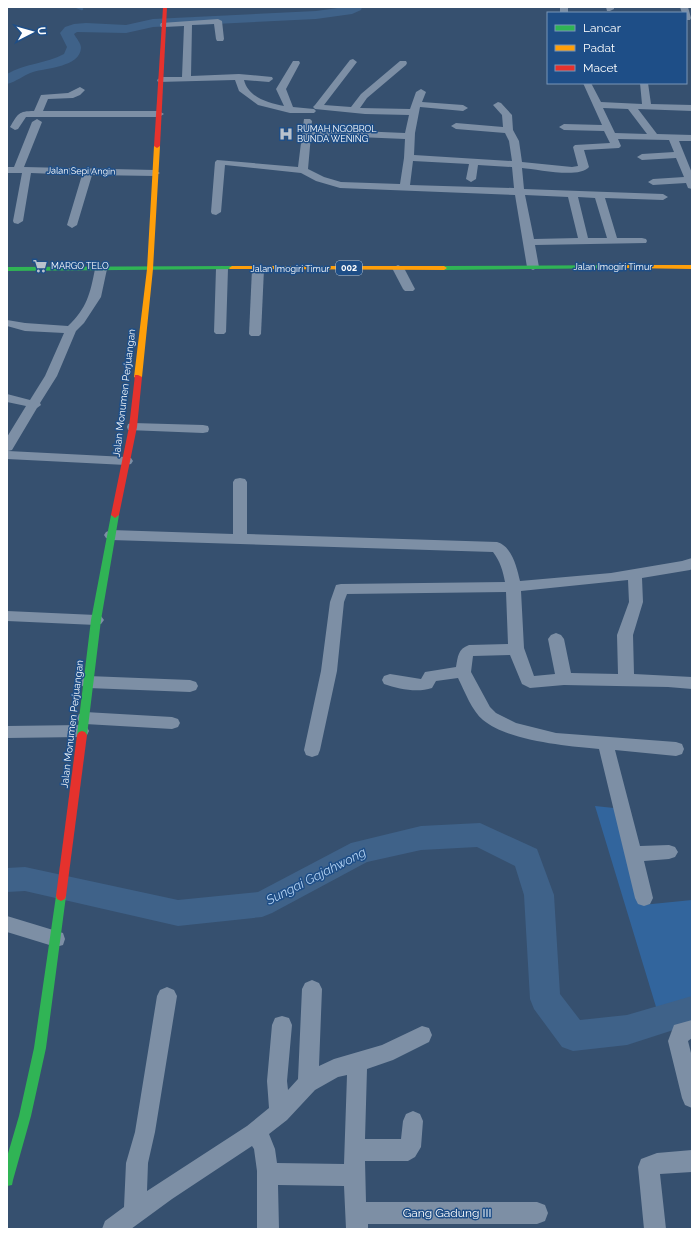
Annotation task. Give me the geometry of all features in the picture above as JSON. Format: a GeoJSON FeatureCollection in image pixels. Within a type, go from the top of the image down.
{"type":"FeatureCollection","features":[{"type":"Feature","properties":{"kind":"street","name":"Jalan Monumen Perjuangan"},"geometry":{"type":"LineString","coordinates":[[7,1180],[11,1150],[26,1116],[40,1048],[56,939],[59,903],[82,738],[96,620],[132,427],[150,269],[165,7]]}},
{"type":"Feature","properties":{"kind":"street"},"geometry":{"type":"LineString","coordinates":[[165,24],[218,21],[220,39]]}},
{"type":"Feature","properties":{"kind":"street"},"geometry":{"type":"LineString","coordinates":[[186,23],[186,79]]}},
{"type":"Feature","properties":{"kind":"street"},"geometry":{"type":"LineString","coordinates":[[303,170],[307,118],[353,62]]}},
{"type":"Feature","properties":{"kind":"street"},"geometry":{"type":"LineString","coordinates":[[290,110],[281,88],[296,63]]}},
{"type":"Feature","properties":{"kind":"street"},"geometry":{"type":"LineString","coordinates":[[353,110],[364,96],[403,63]]}},
{"type":"Feature","properties":{"kind":"street"},"geometry":{"type":"LineString","coordinates":[[239,77],[242,89],[261,103],[290,110],[463,108]]}},
{"type":"Feature","properties":{"kind":"street"},"geometry":{"type":"LineString","coordinates":[[161,80],[239,77],[269,79]]}},
{"type":"Feature","properties":{"kind":"street"},"geometry":{"type":"LineString","coordinates":[[409,158],[516,164],[572,170],[584,167],[578,147],[616,146],[587,84]]}},
{"type":"Feature","properties":{"kind":"street"},"geometry":{"type":"LineString","coordinates":[[644,84],[647,106]]}},
{"type":"Feature","properties":{"kind":"street"},"geometry":{"type":"LineString","coordinates":[[18,221],[23,171],[44,97],[70,95],[77,93],[80,90]]}},
{"type":"Feature","properties":{"kind":"street"},"geometry":{"type":"LineString","coordinates":[[405,187],[409,158],[409,136],[415,108],[421,92]]}},
{"type":"Feature","properties":{"kind":"street"},"geometry":{"type":"LineString","coordinates":[[498,104],[507,114],[508,130],[514,141],[519,191],[523,206],[533,267]]}},
{"type":"Feature","properties":{"kind":"street"},"geometry":{"type":"LineString","coordinates":[[596,105],[692,108]]}},
{"type":"Feature","properties":{"kind":"street"},"geometry":{"type":"LineString","coordinates":[[631,106],[653,136]]}},
{"type":"Feature","properties":{"kind":"street"},"geometry":{"type":"LineString","coordinates":[[16,127],[22,114],[38,118],[159,114]]}},
{"type":"Feature","properties":{"kind":"street"},"geometry":{"type":"LineString","coordinates":[[456,126],[508,130]]}},
{"type":"Feature","properties":{"kind":"street"},"geometry":{"type":"LineString","coordinates":[[564,127],[653,136],[692,138]]}},
{"type":"Feature","properties":{"kind":"street"},"geometry":{"type":"LineString","coordinates":[[307,132],[409,136]]}},
{"type":"Feature","properties":{"kind":"street"},"geometry":{"type":"LineString","coordinates":[[652,182],[691,183],[673,137]]}},
{"type":"Feature","properties":{"kind":"street"},"geometry":{"type":"LineString","coordinates":[[642,157],[681,155]]}},
{"type":"Feature","properties":{"kind":"street"},"geometry":{"type":"LineString","coordinates":[[471,179],[474,161]]}},
{"type":"Feature","properties":{"kind":"street"},"geometry":{"type":"LineString","coordinates":[[216,212],[219,162],[303,170],[320,179],[340,185],[662,197]]}},
{"type":"Feature","properties":{"kind":"street","name":"Jalan Sepi Angin"},"geometry":{"type":"LineString","coordinates":[[7,170],[155,173]]}},
{"type":"Feature","properties":{"kind":"street"},"geometry":{"type":"LineString","coordinates":[[72,225],[88,172]]}},
{"type":"Feature","properties":{"kind":"street"},"geometry":{"type":"LineString","coordinates":[[572,193],[584,242]]}},
{"type":"Feature","properties":{"kind":"street"},"geometry":{"type":"LineString","coordinates":[[599,194],[613,241]]}},
{"type":"Feature","properties":{"kind":"street"},"geometry":{"type":"LineString","coordinates":[[7,203],[20,203]]}},
{"type":"Feature","properties":{"kind":"street"},"geometry":{"type":"LineString","coordinates":[[529,242],[567,240],[584,242],[642,241]]}},
{"type":"Feature","properties":{"kind":"street","name":"Jalan Imogiri Timur"},"geometry":{"type":"LineString","coordinates":[[7,268],[258,269],[692,267]]}},
{"type":"Feature","properties":{"kind":"street"},"geometry":{"type":"LineString","coordinates":[[398,268],[408,289]]}},
{"type":"Feature","properties":{"kind":"street"},"geometry":{"type":"LineString","coordinates":[[7,447],[52,376],[71,330],[80,321],[95,297],[102,269]]}},
{"type":"Feature","properties":{"kind":"street"},"geometry":{"type":"LineString","coordinates":[[220,332],[222,269]]}},
{"type":"Feature","properties":{"kind":"street"},"geometry":{"type":"LineString","coordinates":[[255,334],[258,269]]}},
{"type":"Feature","properties":{"kind":"street"},"geometry":{"type":"LineString","coordinates":[[7,323],[24,327],[71,330]]}},
{"type":"Feature","properties":{"kind":"street"},"geometry":{"type":"LineString","coordinates":[[7,398],[35,405]]}},
{"type":"Feature","properties":{"kind":"street"},"geometry":{"type":"LineString","coordinates":[[132,427],[203,429]]}},
{"type":"Feature","properties":{"kind":"street"},"geometry":{"type":"LineString","coordinates":[[7,455],[126,461]]}},
{"type":"Feature","properties":{"kind":"street"},"geometry":{"type":"LineString","coordinates":[[240,482],[240,540]]}},
{"type":"Feature","properties":{"kind":"street"},"geometry":{"type":"LineString","coordinates":[[111,535],[497,547],[506,558],[514,587],[516,649],[530,682],[564,679],[692,683]]}},
{"type":"Feature","properties":{"kind":"street"},"geometry":{"type":"LineString","coordinates":[[312,750],[329,671],[337,602],[341,589],[514,587],[635,575],[685,566],[692,563]]}},
{"type":"Feature","properties":{"kind":"street"},"geometry":{"type":"LineString","coordinates":[[626,680],[625,635],[636,602],[635,575]]}},
{"type":"Feature","properties":{"kind":"street"},"geometry":{"type":"LineString","coordinates":[[7,616],[96,620]]}},
{"type":"Feature","properties":{"kind":"street"},"geometry":{"type":"LineString","coordinates":[[556,639],[564,679]]}},
{"type":"Feature","properties":{"kind":"street"},"geometry":{"type":"LineString","coordinates":[[516,649],[467,651],[463,672],[484,711],[490,716],[512,728],[556,739],[676,749]]}},
{"type":"Feature","properties":{"kind":"street"},"geometry":{"type":"LineString","coordinates":[[390,680],[422,685],[426,684],[431,676],[463,672]]}},
{"type":"Feature","properties":{"kind":"street"},"geometry":{"type":"LineString","coordinates":[[88,682],[190,686]]}},
{"type":"Feature","properties":{"kind":"street"},"geometry":{"type":"LineString","coordinates":[[7,732],[83,725],[172,723]]}},
{"type":"Feature","properties":{"kind":"street"},"geometry":{"type":"LineString","coordinates":[[605,742],[644,898]]}},
{"type":"Feature","properties":{"kind":"street"},"geometry":{"type":"LineString","coordinates":[[633,854],[669,852]]}},
{"type":"Feature","properties":{"kind":"street"},"geometry":{"type":"LineString","coordinates":[[7,924],[56,939]]}},
{"type":"Feature","properties":{"kind":"street"},"geometry":{"type":"LineString","coordinates":[[308,1083],[312,989]]}},
{"type":"Feature","properties":{"kind":"street"},"geometry":{"type":"LineString","coordinates":[[135,1212],[137,1163],[145,1132],[167,996]]}},
{"type":"Feature","properties":{"kind":"street"},"geometry":{"type":"LineString","coordinates":[[280,1113],[277,1081],[282,1025]]}},
{"type":"Feature","properties":{"kind":"street"},"geometry":{"type":"LineString","coordinates":[[692,1029],[681,1032],[678,1041],[692,1098]]}},
{"type":"Feature","properties":{"kind":"street"},"geometry":{"type":"LineString","coordinates":[[113,1229],[164,1191],[254,1133],[280,1113],[308,1083],[334,1069],[386,1053],[410,1040],[422,1036]]}},
{"type":"Feature","properties":{"kind":"street"},"geometry":{"type":"LineString","coordinates":[[356,1221],[354,1175],[356,1150],[357,1062]]}},
{"type":"Feature","properties":{"kind":"street"},"geometry":{"type":"LineString","coordinates":[[356,1150],[408,1150],[411,1147],[413,1120]]}},
{"type":"Feature","properties":{"kind":"street"},"geometry":{"type":"LineString","coordinates":[[254,1133],[263,1143],[267,1174],[268,1229]]}},
{"type":"Feature","properties":{"kind":"street"},"geometry":{"type":"LineString","coordinates":[[655,1229],[649,1167],[657,1164],[692,1161]]}},
{"type":"Feature","properties":{"kind":"street"},"geometry":{"type":"LineString","coordinates":[[267,1174],[354,1175]]}},
{"type":"Feature","properties":{"kind":"street","name":"Gang Gadung III"},"geometry":{"type":"LineString","coordinates":[[356,1221],[537,1213]]}},
{"type":"Feature","properties":{"kind":"shaded area"},"geometry":{"type":"Polygon","coordinates":[[[595,806],[614,808],[642,905],[692,900],[692,1009],[660,1020],[595,806]]]}},
{"type":"Feature","properties":{"kind":"waterway"},"geometry":{"type":"LineString","coordinates":[[77,7],[82,9]]}},
{"type":"Feature","properties":{"kind":"waterway"},"geometry":{"type":"LineString","coordinates":[[7,80],[26,70],[56,63],[69,57],[73,53],[74,47],[67,33],[74,28],[86,27],[126,29],[153,23],[316,15],[347,11],[356,7]]}},
{"type":"Feature","properties":{"kind":"waterway","name":"Sungai Gajahwong"},"geometry":{"type":"LineString","coordinates":[[7,880],[25,879],[178,913],[262,904],[361,851],[421,838],[480,835],[527,858],[539,895],[545,999],[573,1036],[627,1030],[692,1010]]}},
{"type":"Feature","properties":{"kind":"traffic: fast"},"geometry":{"type":"LineString","coordinates":[[444,268],[628,267]]}},
{"type":"Feature","properties":{"kind":"traffic: fast"},"geometry":{"type":"LineString","coordinates":[[7,269],[232,268]]}},
{"type":"Feature","properties":{"kind":"traffic: fast"},"geometry":{"type":"LineString","coordinates":[[82,735],[96,620],[115,515]]}},
{"type":"Feature","properties":{"kind":"traffic: fast"},"geometry":{"type":"LineString","coordinates":[[7,1180],[25,1116],[40,1048],[61,896]]}},
{"type":"Feature","properties":{"kind":"traffic: slow"},"geometry":{"type":"LineString","coordinates":[[138,377],[150,269],[157,146]]}},
{"type":"Feature","properties":{"kind":"traffic: slow"},"geometry":{"type":"LineString","coordinates":[[628,267],[692,267]]}},
{"type":"Feature","properties":{"kind":"traffic: slow"},"geometry":{"type":"LineString","coordinates":[[232,268],[444,268]]}},
{"type":"Feature","properties":{"kind":"traffic: jam"},"geometry":{"type":"LineString","coordinates":[[157,146],[165,7]]}},
{"type":"Feature","properties":{"kind":"traffic: jam"},"geometry":{"type":"LineString","coordinates":[[115,515],[133,427],[138,377]]}},
{"type":"Feature","properties":{"kind":"traffic: jam"},"geometry":{"type":"LineString","coordinates":[[61,896],[82,735]]}},
{"type":"Feature","properties":{"kind":"place","name":"RUMAH NGOBROL BUNDA WENING"},"geometry":{"type":"Point","coordinates":[286,134]}},
{"type":"Feature","properties":{"kind":"place","name":"MARGO TELO"},"geometry":{"type":"Point","coordinates":[40,266]}}]}
